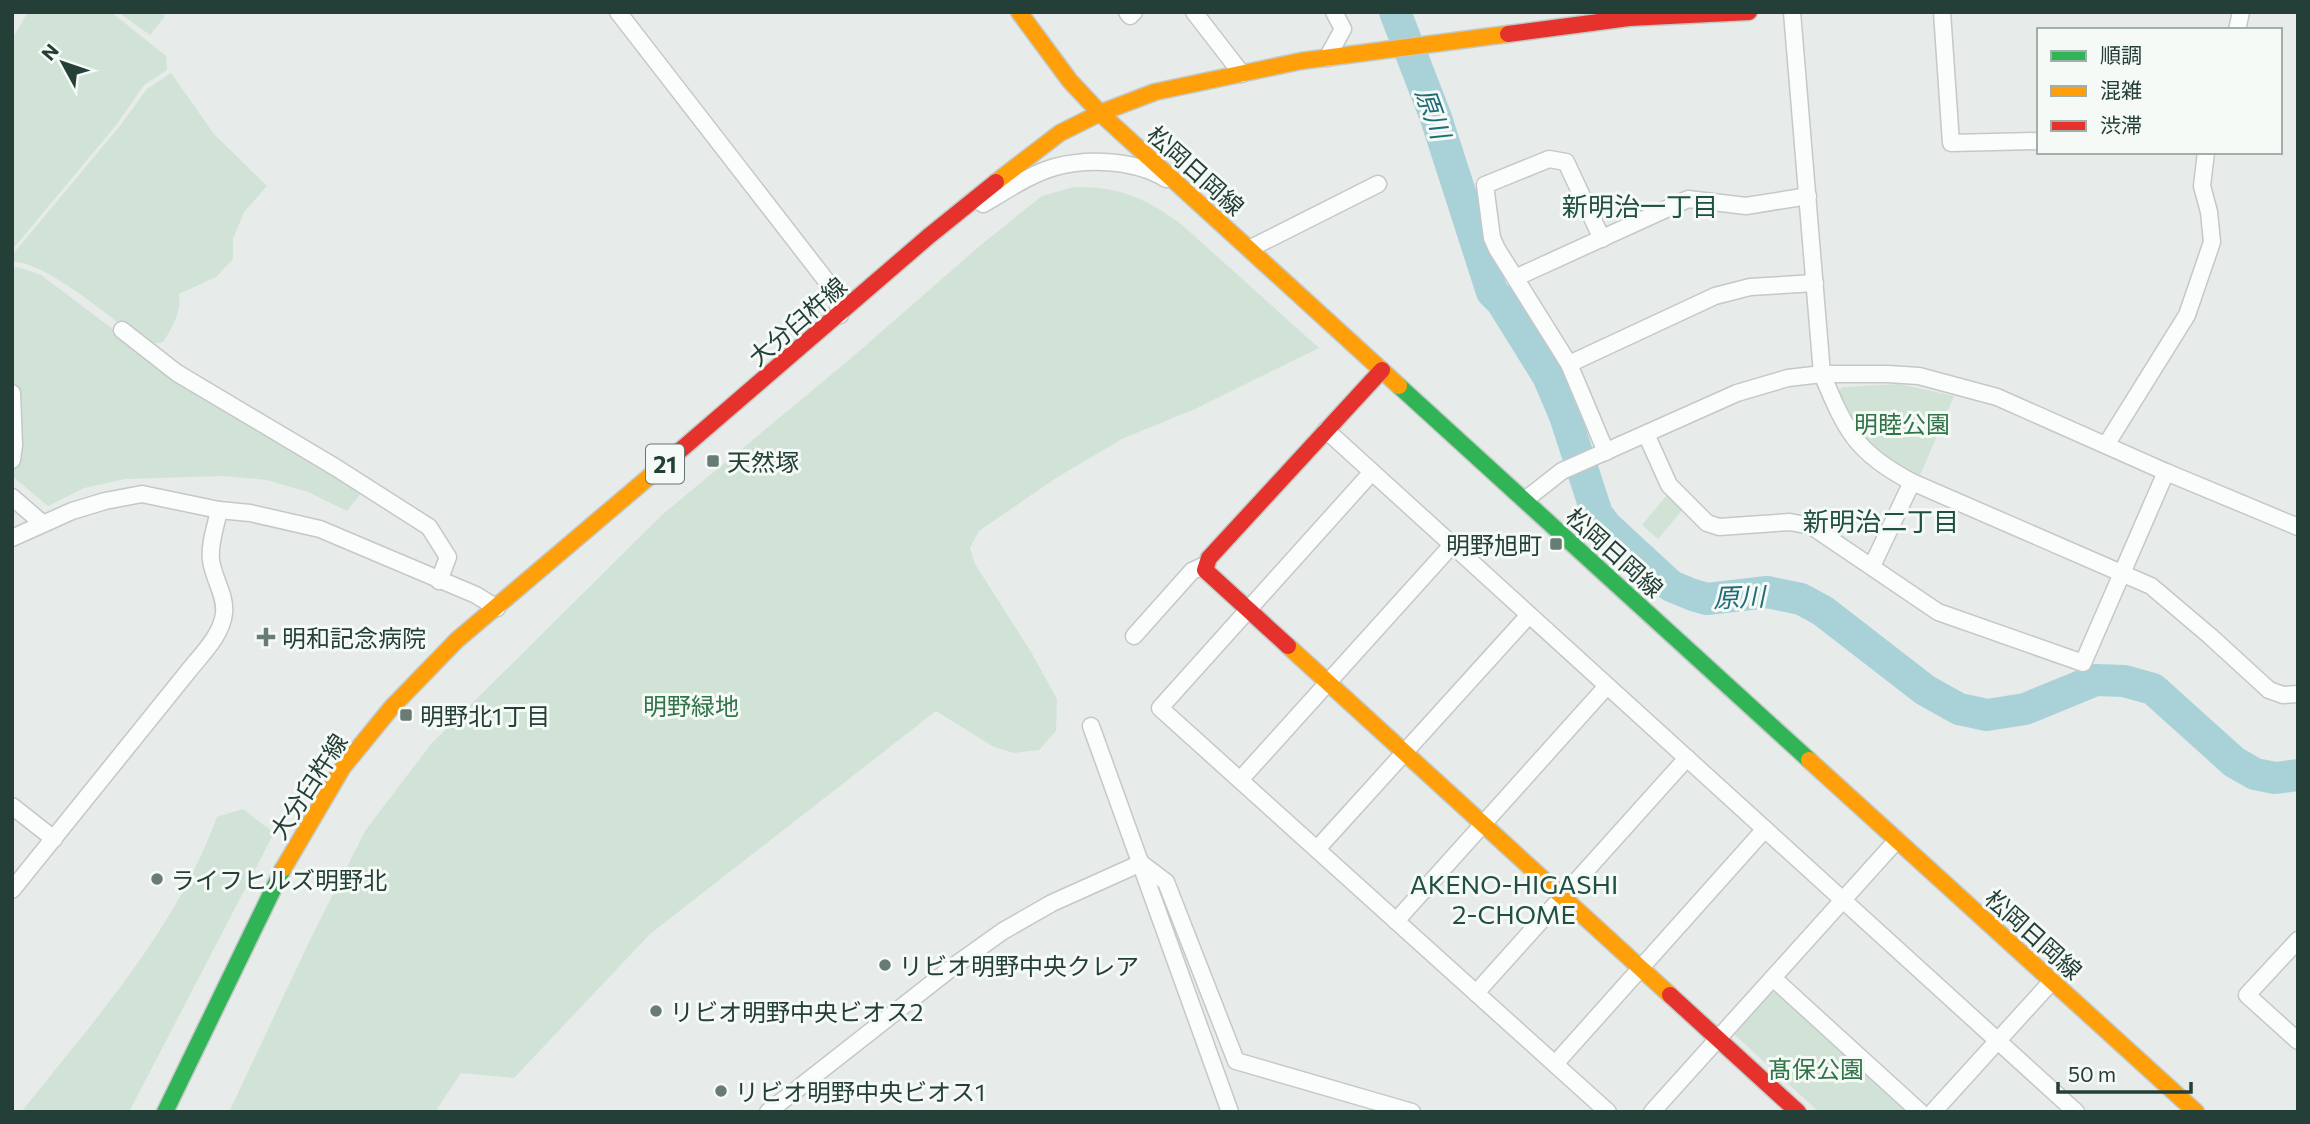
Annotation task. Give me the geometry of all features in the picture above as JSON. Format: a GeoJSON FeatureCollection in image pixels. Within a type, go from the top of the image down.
{"type":"FeatureCollection","features":[{"type":"Feature","properties":{"kind":"main road","name":"松岡日岡線"},"geometry":{"type":"LineString","coordinates":[[1019,12],[1070,81],[1100,113],[2196,1112]]}},
{"type":"Feature","properties":{"kind":"main road","name":"大分臼杵線"},"geometry":{"type":"LineString","coordinates":[[166,1112],[277,878],[342,767],[392,708],[448,649],[929,236],[1060,133],[1100,113],[1155,92],[1327,58],[1629,18],[1749,12]]}},
{"type":"Feature","properties":{"kind":"main road"},"geometry":{"type":"LineString","coordinates":[[1382,370],[1205,565],[1208,573],[1798,1112]]}},
{"type":"Feature","properties":{"kind":"street"},"geometry":{"type":"LineString","coordinates":[[618,12],[835,292],[839,315]]}},
{"type":"Feature","properties":{"kind":"street"},"geometry":{"type":"LineString","coordinates":[[1127,12],[1130,16],[1134,12]]}},
{"type":"Feature","properties":{"kind":"street"},"geometry":{"type":"LineString","coordinates":[[1194,12],[1242,74]]}},
{"type":"Feature","properties":{"kind":"street"},"geometry":{"type":"LineString","coordinates":[[1327,58],[1343,29],[1334,12]]}},
{"type":"Feature","properties":{"kind":"street"},"geometry":{"type":"LineString","coordinates":[[1792,12],[1822,374],[1843,422],[1856,443],[1889,470],[1912,482],[2151,586],[2269,690],[2283,695],[2298,694]]}},
{"type":"Feature","properties":{"kind":"street"},"geometry":{"type":"LineString","coordinates":[[1942,12],[1951,142],[2037,141]]}},
{"type":"Feature","properties":{"kind":"street"},"geometry":{"type":"LineString","coordinates":[[2106,445],[2187,315],[2211,242],[2209,212],[2202,186],[2206,154]]}},
{"type":"Feature","properties":{"kind":"street"},"geometry":{"type":"LineString","coordinates":[[1602,239],[1566,162],[1549,159],[1485,185],[1492,238],[1569,364],[1604,454]]}},
{"type":"Feature","properties":{"kind":"street"},"geometry":{"type":"LineString","coordinates":[[929,236],[1034,176],[1054,167],[1078,163],[1133,166],[1160,176],[1191,196]]}},
{"type":"Feature","properties":{"kind":"street"},"geometry":{"type":"LineString","coordinates":[[1249,249],[1378,184]]}},
{"type":"Feature","properties":{"kind":"street"},"geometry":{"type":"LineString","coordinates":[[1515,278],[1688,199],[1746,206],[1808,196]]}},
{"type":"Feature","properties":{"kind":"street"},"geometry":{"type":"LineString","coordinates":[[1569,364],[1715,296],[1750,287],[1815,284]]}},
{"type":"Feature","properties":{"kind":"street"},"geometry":{"type":"LineString","coordinates":[[122,330],[177,373],[335,467],[429,527],[448,557],[439,581]]}},
{"type":"Feature","properties":{"kind":"street"},"geometry":{"type":"LineString","coordinates":[[1525,500],[1562,471],[1737,393],[1788,378],[1822,374],[1919,376],[1997,397],[2298,527]]}},
{"type":"Feature","properties":{"kind":"street"},"geometry":{"type":"LineString","coordinates":[[12,393],[12,460]]}},
{"type":"Feature","properties":{"kind":"street"},"geometry":{"type":"LineString","coordinates":[[1326,430],[2076,1112]]}},
{"type":"Feature","properties":{"kind":"street"},"geometry":{"type":"LineString","coordinates":[[1646,434],[1669,485],[1707,523],[1719,527],[1790,522],[1804,524],[1819,530],[1938,611],[2082,663],[2166,472]]}},
{"type":"Feature","properties":{"kind":"street"},"geometry":{"type":"LineString","coordinates":[[1372,472],[1160,708],[1608,1112]]}},
{"type":"Feature","properties":{"kind":"street"},"geometry":{"type":"LineString","coordinates":[[1872,566],[1912,482]]}},
{"type":"Feature","properties":{"kind":"street"},"geometry":{"type":"LineString","coordinates":[[12,538],[43,523],[105,501],[142,494],[219,510],[250,513],[320,529],[476,595],[497,608]]}},
{"type":"Feature","properties":{"kind":"street"},"geometry":{"type":"LineString","coordinates":[[12,497],[43,523]]}},
{"type":"Feature","properties":{"kind":"street"},"geometry":{"type":"LineString","coordinates":[[12,890],[186,674],[221,625],[223,602],[211,559],[219,510]]}},
{"type":"Feature","properties":{"kind":"street"},"geometry":{"type":"LineString","coordinates":[[1240,780],[1452,544]]}},
{"type":"Feature","properties":{"kind":"street"},"geometry":{"type":"LineString","coordinates":[[1134,636],[1192,571],[1205,565]]}},
{"type":"Feature","properties":{"kind":"street"},"geometry":{"type":"LineString","coordinates":[[1317,849],[1529,614]]}},
{"type":"Feature","properties":{"kind":"street"},"geometry":{"type":"LineString","coordinates":[[1396,921],[1607,686]]}},
{"type":"Feature","properties":{"kind":"street"},"geometry":{"type":"LineString","coordinates":[[1091,726],[1230,1112]]}},
{"type":"Feature","properties":{"kind":"street"},"geometry":{"type":"LineString","coordinates":[[1476,993],[1686,758]]}},
{"type":"Feature","properties":{"kind":"street"},"geometry":{"type":"LineString","coordinates":[[12,806],[54,839]]}},
{"type":"Feature","properties":{"kind":"street"},"geometry":{"type":"LineString","coordinates":[[1555,1064],[1765,829]]}},
{"type":"Feature","properties":{"kind":"street"},"geometry":{"type":"LineString","coordinates":[[1652,1112],[1897,840]]}},
{"type":"Feature","properties":{"kind":"street"},"geometry":{"type":"LineString","coordinates":[[768,1112],[954,966],[1003,931],[1052,903],[1141,863]]}},
{"type":"Feature","properties":{"kind":"street"},"geometry":{"type":"LineString","coordinates":[[1141,863],[1166,882],[1236,1061],[1412,1112]]}},
{"type":"Feature","properties":{"kind":"street"},"geometry":{"type":"LineString","coordinates":[[2298,940],[2247,995],[2298,1041]]}},
{"type":"Feature","properties":{"kind":"street"},"geometry":{"type":"LineString","coordinates":[[1773,978],[1920,1112]]}},
{"type":"Feature","properties":{"kind":"street"},"geometry":{"type":"LineString","coordinates":[[1933,1112],[2052,981]]}},
{"type":"Feature","properties":{"kind":"green space"},"geometry":{"type":"Polygon","coordinates":[[[28,12],[111,12],[166,56],[167,70],[144,85],[117,124],[12,250],[12,39],[28,12]]]}},
{"type":"Feature","properties":{"kind":"green space"},"geometry":{"type":"Polygon","coordinates":[[[118,12],[160,12],[165,16],[150,35],[118,12]]]}},
{"type":"Feature","properties":{"kind":"green space"},"geometry":{"type":"Polygon","coordinates":[[[171,73],[214,134],[267,186],[244,212],[233,239],[233,259],[216,277],[179,294],[178,313],[163,342],[146,345],[81,294],[43,271],[12,262],[12,255],[119,127],[147,89],[171,73]]]}},
{"type":"Feature","properties":{"kind":"green space","name":"明野緑地"},"geometry":{"type":"Polygon","coordinates":[[[1074,187],[1105,189],[1131,195],[1168,215],[1319,348],[1197,408],[1122,439],[1056,478],[979,531],[970,548],[975,564],[1031,652],[1057,699],[1056,731],[1039,750],[1014,753],[994,747],[936,711],[650,934],[514,1078],[461,1073],[435,1112],[229,1112],[365,831],[431,744],[663,514],[1042,196],[1074,187]]]}},
{"type":"Feature","properties":{"kind":"green space"},"geometry":{"type":"Polygon","coordinates":[[[18,267],[41,275],[175,376],[362,492],[347,511],[308,492],[267,480],[224,476],[125,479],[84,488],[48,506],[12,476],[12,268],[18,267]]]}},
{"type":"Feature","properties":{"kind":"green space","name":"明睦公園"},"geometry":{"type":"Polygon","coordinates":[[[1899,384],[1954,396],[1919,478],[1894,462],[1856,430],[1841,404],[1838,391],[1843,387],[1899,384]]]}},
{"type":"Feature","properties":{"kind":"green space"},"geometry":{"type":"Polygon","coordinates":[[[1667,495],[1683,509],[1658,539],[1642,525],[1667,495]]]}},
{"type":"Feature","properties":{"kind":"green space"},"geometry":{"type":"Polygon","coordinates":[[[243,809],[274,833],[129,1112],[21,1112],[105,1008],[156,935],[200,858],[217,817],[243,809]]]}},
{"type":"Feature","properties":{"kind":"green space","name":"髙保公園"},"geometry":{"type":"Polygon","coordinates":[[[1771,992],[1781,994],[1911,1112],[1819,1112],[1734,1034],[1771,992]]]}},
{"type":"Feature","properties":{"kind":"waterway","name":"原川"},"geometry":{"type":"LineString","coordinates":[[1395,12],[1436,118],[1492,292],[1502,302],[1548,376],[1565,416],[1597,514],[1606,526],[1671,586],[1707,599],[1767,592],[1801,599],[1823,611],[1925,690],[1959,709],[1987,715],[2025,709],[2096,680],[2124,681],[2153,689],[2234,762],[2255,774],[2275,778],[2298,775]]}},
{"type":"Feature","properties":{"kind":"traffic: fast"},"geometry":{"type":"LineString","coordinates":[[1399,386],[1809,760]]}},
{"type":"Feature","properties":{"kind":"traffic: fast"},"geometry":{"type":"LineString","coordinates":[[165,1112],[283,869]]}},
{"type":"Feature","properties":{"kind":"traffic: slow"},"geometry":{"type":"LineString","coordinates":[[1019,12],[1070,81],[1100,113],[1399,386]]}},
{"type":"Feature","properties":{"kind":"traffic: slow"},"geometry":{"type":"LineString","coordinates":[[996,182],[1060,133],[1100,113],[1155,92],[1301,61],[1508,34]]}},
{"type":"Feature","properties":{"kind":"traffic: slow"},"geometry":{"type":"LineString","coordinates":[[283,869],[343,767],[392,707],[457,640],[676,454]]}},
{"type":"Feature","properties":{"kind":"traffic: slow"},"geometry":{"type":"LineString","coordinates":[[1288,646],[1670,995]]}},
{"type":"Feature","properties":{"kind":"traffic: slow"},"geometry":{"type":"LineString","coordinates":[[1809,760],[2196,1112]]}},
{"type":"Feature","properties":{"kind":"traffic: jam"},"geometry":{"type":"LineString","coordinates":[[1508,34],[1629,18],[1749,12]]}},
{"type":"Feature","properties":{"kind":"traffic: jam"},"geometry":{"type":"LineString","coordinates":[[676,454],[929,236],[996,182]]}},
{"type":"Feature","properties":{"kind":"traffic: jam"},"geometry":{"type":"LineString","coordinates":[[1288,646],[1205,570],[1209,558],[1382,370]]}},
{"type":"Feature","properties":{"kind":"traffic: jam"},"geometry":{"type":"LineString","coordinates":[[1670,995],[1798,1112]]}},
{"type":"Feature","properties":{"kind":"place","name":"天然塚"},"geometry":{"type":"Point","coordinates":[713,461]}},
{"type":"Feature","properties":{"kind":"place","name":"明野旭町"},"geometry":{"type":"Point","coordinates":[1556,544]}},
{"type":"Feature","properties":{"kind":"place","name":"明和記念病院"},"geometry":{"type":"Point","coordinates":[266,637]}},
{"type":"Feature","properties":{"kind":"place","name":"明野北1丁目"},"geometry":{"type":"Point","coordinates":[406,715]}},
{"type":"Feature","properties":{"kind":"place","name":"ライフヒルズ明野北"},"geometry":{"type":"Point","coordinates":[157,879]}},
{"type":"Feature","properties":{"kind":"place","name":"リビオ明野中央クレア"},"geometry":{"type":"Point","coordinates":[885,965]}},
{"type":"Feature","properties":{"kind":"place","name":"リビオ明野中央ビオス2"},"geometry":{"type":"Point","coordinates":[656,1011]}},
{"type":"Feature","properties":{"kind":"place","name":"リビオ明野中央ビオス1"},"geometry":{"type":"Point","coordinates":[721,1091]}},
{"type":"Feature","properties":{"kind":"district","name":"新明治一丁目"},"geometry":{"type":"Point","coordinates":[1640,205]}},
{"type":"Feature","properties":{"kind":"district","name":"新明治二丁目"},"geometry":{"type":"Point","coordinates":[1881,520]}},
{"type":"Feature","properties":{"kind":"district","name":"AKENO-HIGASHI 2-CHOME"},"geometry":{"type":"Point","coordinates":[1514,898]}}]}
